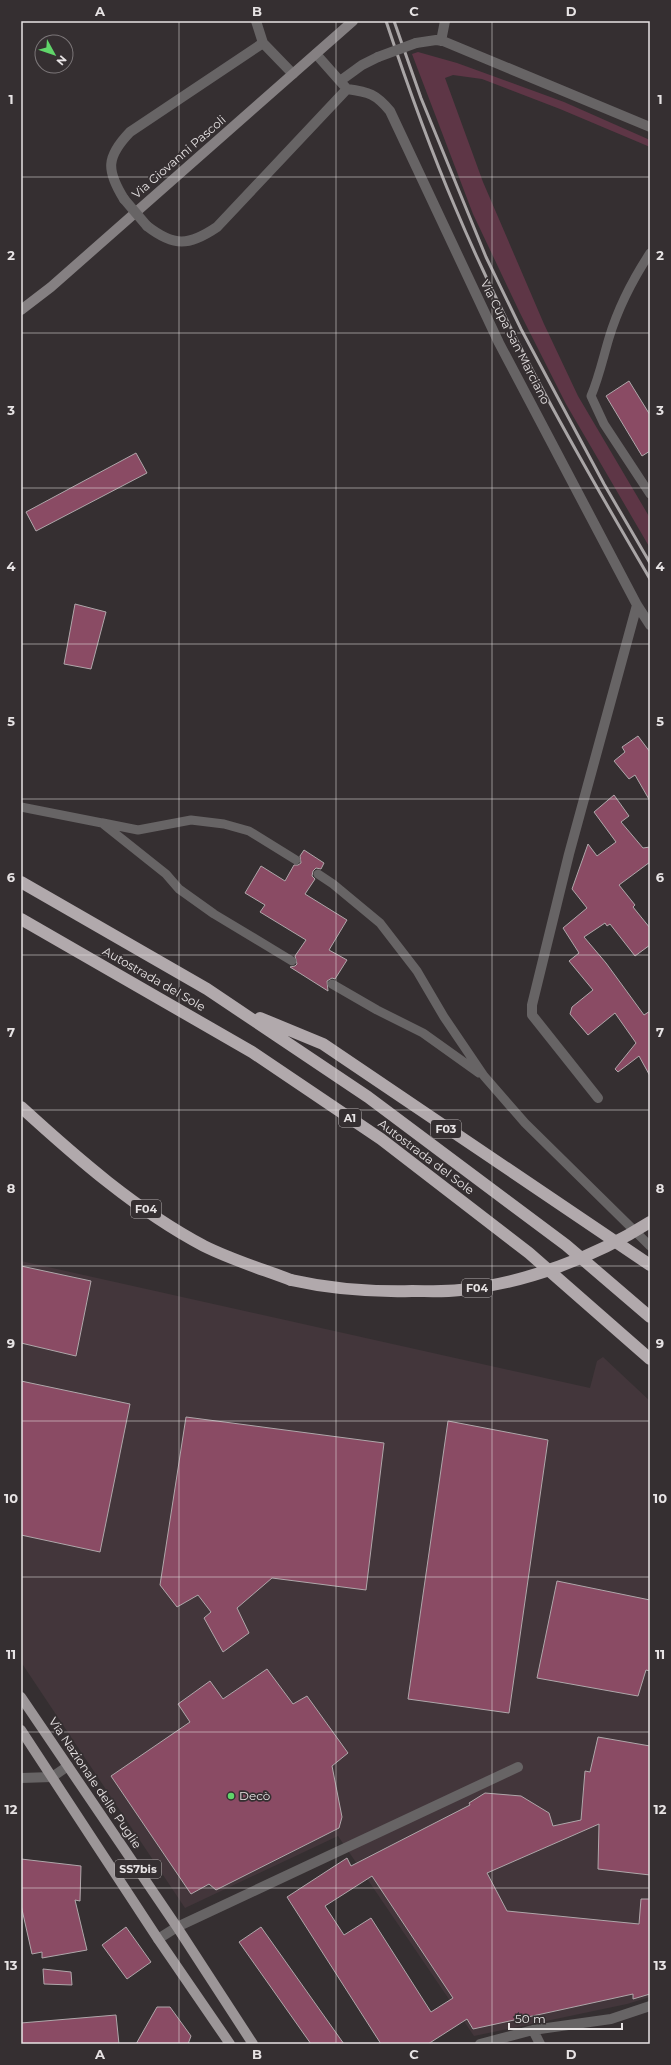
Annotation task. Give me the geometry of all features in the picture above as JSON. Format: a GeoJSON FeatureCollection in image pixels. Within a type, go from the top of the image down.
{"type":"FeatureCollection","features":[{"type":"Feature","properties":{"kind":"highway","name":"Autostrada del Sole"},"geometry":{"type":"LineString","coordinates":[[21,882],[206,989],[368,1097],[566,1245],[650,1317]]}},
{"type":"Feature","properties":{"kind":"highway","name":"Autostrada del Sole"},"geometry":{"type":"LineString","coordinates":[[21,919],[252,1052],[381,1139],[529,1253],[650,1358]]}},
{"type":"Feature","properties":{"kind":"highway","name":"F03"},"geometry":{"type":"LineString","coordinates":[[235,1008],[323,1044],[650,1265]]}},
{"type":"Feature","properties":{"kind":"highway","name":"F04"},"geometry":{"type":"LineString","coordinates":[[21,1107],[99,1175],[168,1225],[205,1246],[242,1262],[291,1280],[320,1287],[380,1292],[459,1290],[506,1283],[540,1274],[625,1238],[650,1222]]}},
{"type":"Feature","properties":{"kind":"main road","name":"Via Nazionale delle Puglie"},"geometry":{"type":"LineString","coordinates":[[21,1696],[177,1927],[253,2044]]}},
{"type":"Feature","properties":{"kind":"main road","name":"SS7bis"},"geometry":{"type":"LineString","coordinates":[[21,1730],[158,1939],[230,2044]]}},
{"type":"Feature","properties":{"kind":"street"},"geometry":{"type":"LineString","coordinates":[[256,21],[263,43],[293,74]]}},
{"type":"Feature","properties":{"kind":"street","name":"Via Giovanni Pascoli"},"geometry":{"type":"LineString","coordinates":[[21,310],[51,287],[353,21]]}},
{"type":"Feature","properties":{"kind":"street"},"geometry":{"type":"LineString","coordinates":[[441,41],[445,21]]}},
{"type":"Feature","properties":{"kind":"street"},"geometry":{"type":"LineString","coordinates":[[340,81],[362,65],[378,57],[416,43],[441,41],[650,127]]}},
{"type":"Feature","properties":{"kind":"street"},"geometry":{"type":"LineString","coordinates":[[263,43],[130,132],[121,141],[114,152],[111,164],[115,185],[124,199],[147,226],[174,242],[195,240],[217,227],[347,89],[316,54]]}},
{"type":"Feature","properties":{"kind":"street","name":"Via Cupa San Marciano"},"geometry":{"type":"LineString","coordinates":[[347,89],[366,92],[379,98],[390,110],[499,343],[637,605],[650,625]]}},
{"type":"Feature","properties":{"kind":"street"},"geometry":{"type":"LineString","coordinates":[[598,1098],[532,1015],[532,1005],[569,854],[637,605]]}},
{"type":"Feature","properties":{"kind":"street"},"geometry":{"type":"LineString","coordinates":[[21,1778],[52,1777],[68,1766]]}},
{"type":"Feature","properties":{"kind":"street"},"geometry":{"type":"LineString","coordinates":[[158,1939],[177,1927],[518,1767]]}},
{"type":"Feature","properties":{"kind":"street"},"geometry":{"type":"LineString","coordinates":[[480,2044],[533,2030],[611,2019],[650,2006]]}},
{"type":"Feature","properties":{"kind":"street"},"geometry":{"type":"LineString","coordinates":[[533,2030],[540,2044]]}},
{"type":"Feature","properties":{"kind":"lane"},"geometry":{"type":"LineString","coordinates":[[650,253],[633,279],[609,336],[598,382],[591,396],[604,424],[650,494]]}},
{"type":"Feature","properties":{"kind":"lane"},"geometry":{"type":"LineString","coordinates":[[21,807],[138,830],[191,820],[224,824],[249,831],[296,860]]}},
{"type":"Feature","properties":{"kind":"lane"},"geometry":{"type":"LineString","coordinates":[[102,823],[166,874],[179,889],[214,914],[292,961]]}},
{"type":"Feature","properties":{"kind":"lane"},"geometry":{"type":"LineString","coordinates":[[318,874],[333,884],[380,923],[417,971],[444,1017],[484,1076],[525,1123],[650,1246]]}},
{"type":"Feature","properties":{"kind":"lane"},"geometry":{"type":"LineString","coordinates":[[332,984],[377,1010],[422,1033],[484,1076]]}},
{"type":"Feature","properties":{"kind":"shaded area"},"geometry":{"type":"Polygon","coordinates":[[[418,52],[457,63],[564,102],[650,140],[650,147],[560,109],[482,79],[453,75],[445,78],[483,182],[544,324],[578,396],[650,518],[650,548],[566,404],[520,313],[473,214],[412,54],[418,52]]]}},
{"type":"Feature","properties":{"kind":"shaded area"},"geometry":{"type":"Polygon","coordinates":[[[21,1261],[590,1388],[597,1361],[603,1357],[650,1401],[650,1997],[627,2004],[474,2036],[338,1836],[185,1908],[21,1662],[21,1261]]]}},
{"type":"Feature","properties":{"kind":"building"},"geometry":{"type":"Polygon","coordinates":[[[629,381],[650,415],[650,451],[642,456],[606,396],[629,381]]]}},
{"type":"Feature","properties":{"kind":"building"},"geometry":{"type":"Polygon","coordinates":[[[136,453],[147,473],[36,531],[26,512],[136,453]]]}},
{"type":"Feature","properties":{"kind":"building"},"geometry":{"type":"Polygon","coordinates":[[[75,604],[106,612],[91,669],[64,664],[75,604]]]}},
{"type":"Feature","properties":{"kind":"building"},"geometry":{"type":"Polygon","coordinates":[[[638,736],[650,752],[650,801],[635,775],[629,779],[614,761],[625,752],[622,747],[638,736]]]}},
{"type":"Feature","properties":{"kind":"building"},"geometry":{"type":"Polygon","coordinates":[[[614,795],[629,816],[621,822],[643,848],[650,847],[650,862],[619,885],[635,905],[633,907],[650,928],[650,945],[635,956],[610,924],[607,926],[605,923],[584,937],[606,963],[644,1015],[650,1011],[650,1076],[639,1056],[618,1072],[615,1069],[636,1043],[615,1013],[588,1035],[570,1014],[572,1007],[593,990],[569,961],[579,953],[563,928],[587,908],[572,889],[588,844],[597,856],[616,842],[594,812],[614,795]]]}},
{"type":"Feature","properties":{"kind":"building"},"geometry":{"type":"Polygon","coordinates":[[[304,850],[324,863],[321,869],[316,868],[313,871],[312,876],[315,879],[305,894],[347,920],[329,950],[347,960],[335,979],[332,978],[327,981],[328,991],[290,967],[297,964],[295,956],[306,940],[260,912],[265,905],[245,893],[261,866],[285,881],[294,865],[301,863],[300,856],[304,850]]]}},
{"type":"Feature","properties":{"kind":"building"},"geometry":{"type":"Polygon","coordinates":[[[21,1266],[91,1281],[76,1356],[21,1343],[21,1266]]]}},
{"type":"Feature","properties":{"kind":"building"},"geometry":{"type":"Polygon","coordinates":[[[21,1381],[130,1404],[100,1552],[21,1535],[21,1381]]]}},
{"type":"Feature","properties":{"kind":"building"},"geometry":{"type":"Polygon","coordinates":[[[186,1417],[384,1443],[366,1590],[272,1578],[237,1608],[249,1633],[223,1652],[204,1618],[211,1612],[198,1595],[177,1607],[160,1585],[186,1417]]]}},
{"type":"Feature","properties":{"kind":"building"},"geometry":{"type":"Polygon","coordinates":[[[448,1421],[548,1440],[509,1713],[408,1699],[448,1421]]]}},
{"type":"Feature","properties":{"kind":"building"},"geometry":{"type":"Polygon","coordinates":[[[557,1581],[650,1600],[650,1671],[646,1670],[638,1696],[537,1678],[557,1581]]]}},
{"type":"Feature","properties":{"kind":"building","name":"Decò"},"geometry":{"type":"Polygon","coordinates":[[[267,1669],[293,1704],[307,1696],[348,1753],[332,1766],[342,1817],[339,1828],[216,1890],[209,1884],[191,1894],[111,1776],[190,1722],[178,1704],[210,1681],[223,1699],[267,1669]]]}},
{"type":"Feature","properties":{"kind":"building"},"geometry":{"type":"Polygon","coordinates":[[[598,1737],[650,1746],[650,1875],[598,1869],[599,1824],[487,1873],[507,1911],[639,1924],[641,1899],[650,1899],[650,1994],[633,1999],[633,1994],[473,2029],[467,2019],[428,2044],[381,2044],[287,1897],[347,1858],[351,1866],[470,1805],[469,1803],[485,1793],[521,1796],[549,1813],[553,1826],[581,1820],[585,1771],[590,1772],[598,1737]],[[372,1876],[325,1906],[344,1935],[371,1918],[431,2012],[453,1998],[372,1876]]]}},
{"type":"Feature","properties":{"kind":"building"},"geometry":{"type":"Polygon","coordinates":[[[21,1859],[81,1866],[80,1901],[75,1900],[87,1950],[42,1958],[42,1952],[32,1954],[21,1905],[21,1859]]]}},
{"type":"Feature","properties":{"kind":"building"},"geometry":{"type":"Polygon","coordinates":[[[126,1927],[151,1962],[127,1979],[102,1945],[126,1927]]]}},
{"type":"Feature","properties":{"kind":"building"},"geometry":{"type":"Polygon","coordinates":[[[261,1927],[344,2044],[311,2044],[239,1942],[261,1927]]]}},
{"type":"Feature","properties":{"kind":"building"},"geometry":{"type":"Polygon","coordinates":[[[43,1969],[71,1972],[72,1985],[44,1984],[43,1969]]]}},
{"type":"Feature","properties":{"kind":"building"},"geometry":{"type":"Polygon","coordinates":[[[157,2007],[170,2007],[191,2036],[188,2044],[136,2044],[157,2007]]]}},
{"type":"Feature","properties":{"kind":"building"},"geometry":{"type":"Polygon","coordinates":[[[116,2015],[119,2044],[21,2044],[21,2023],[116,2015]]]}},
{"type":"Feature","properties":{"kind":"railway"},"geometry":{"type":"LineString","coordinates":[[386,21],[436,161],[498,303],[571,442],[650,579]]}},
{"type":"Feature","properties":{"kind":"railway"},"geometry":{"type":"LineString","coordinates":[[394,21],[421,98],[486,257],[521,329],[604,484],[650,563]]}},
{"type":"Feature","properties":{"kind":"place","name":"Decò"},"geometry":{"type":"Point","coordinates":[231,1796]}}]}
